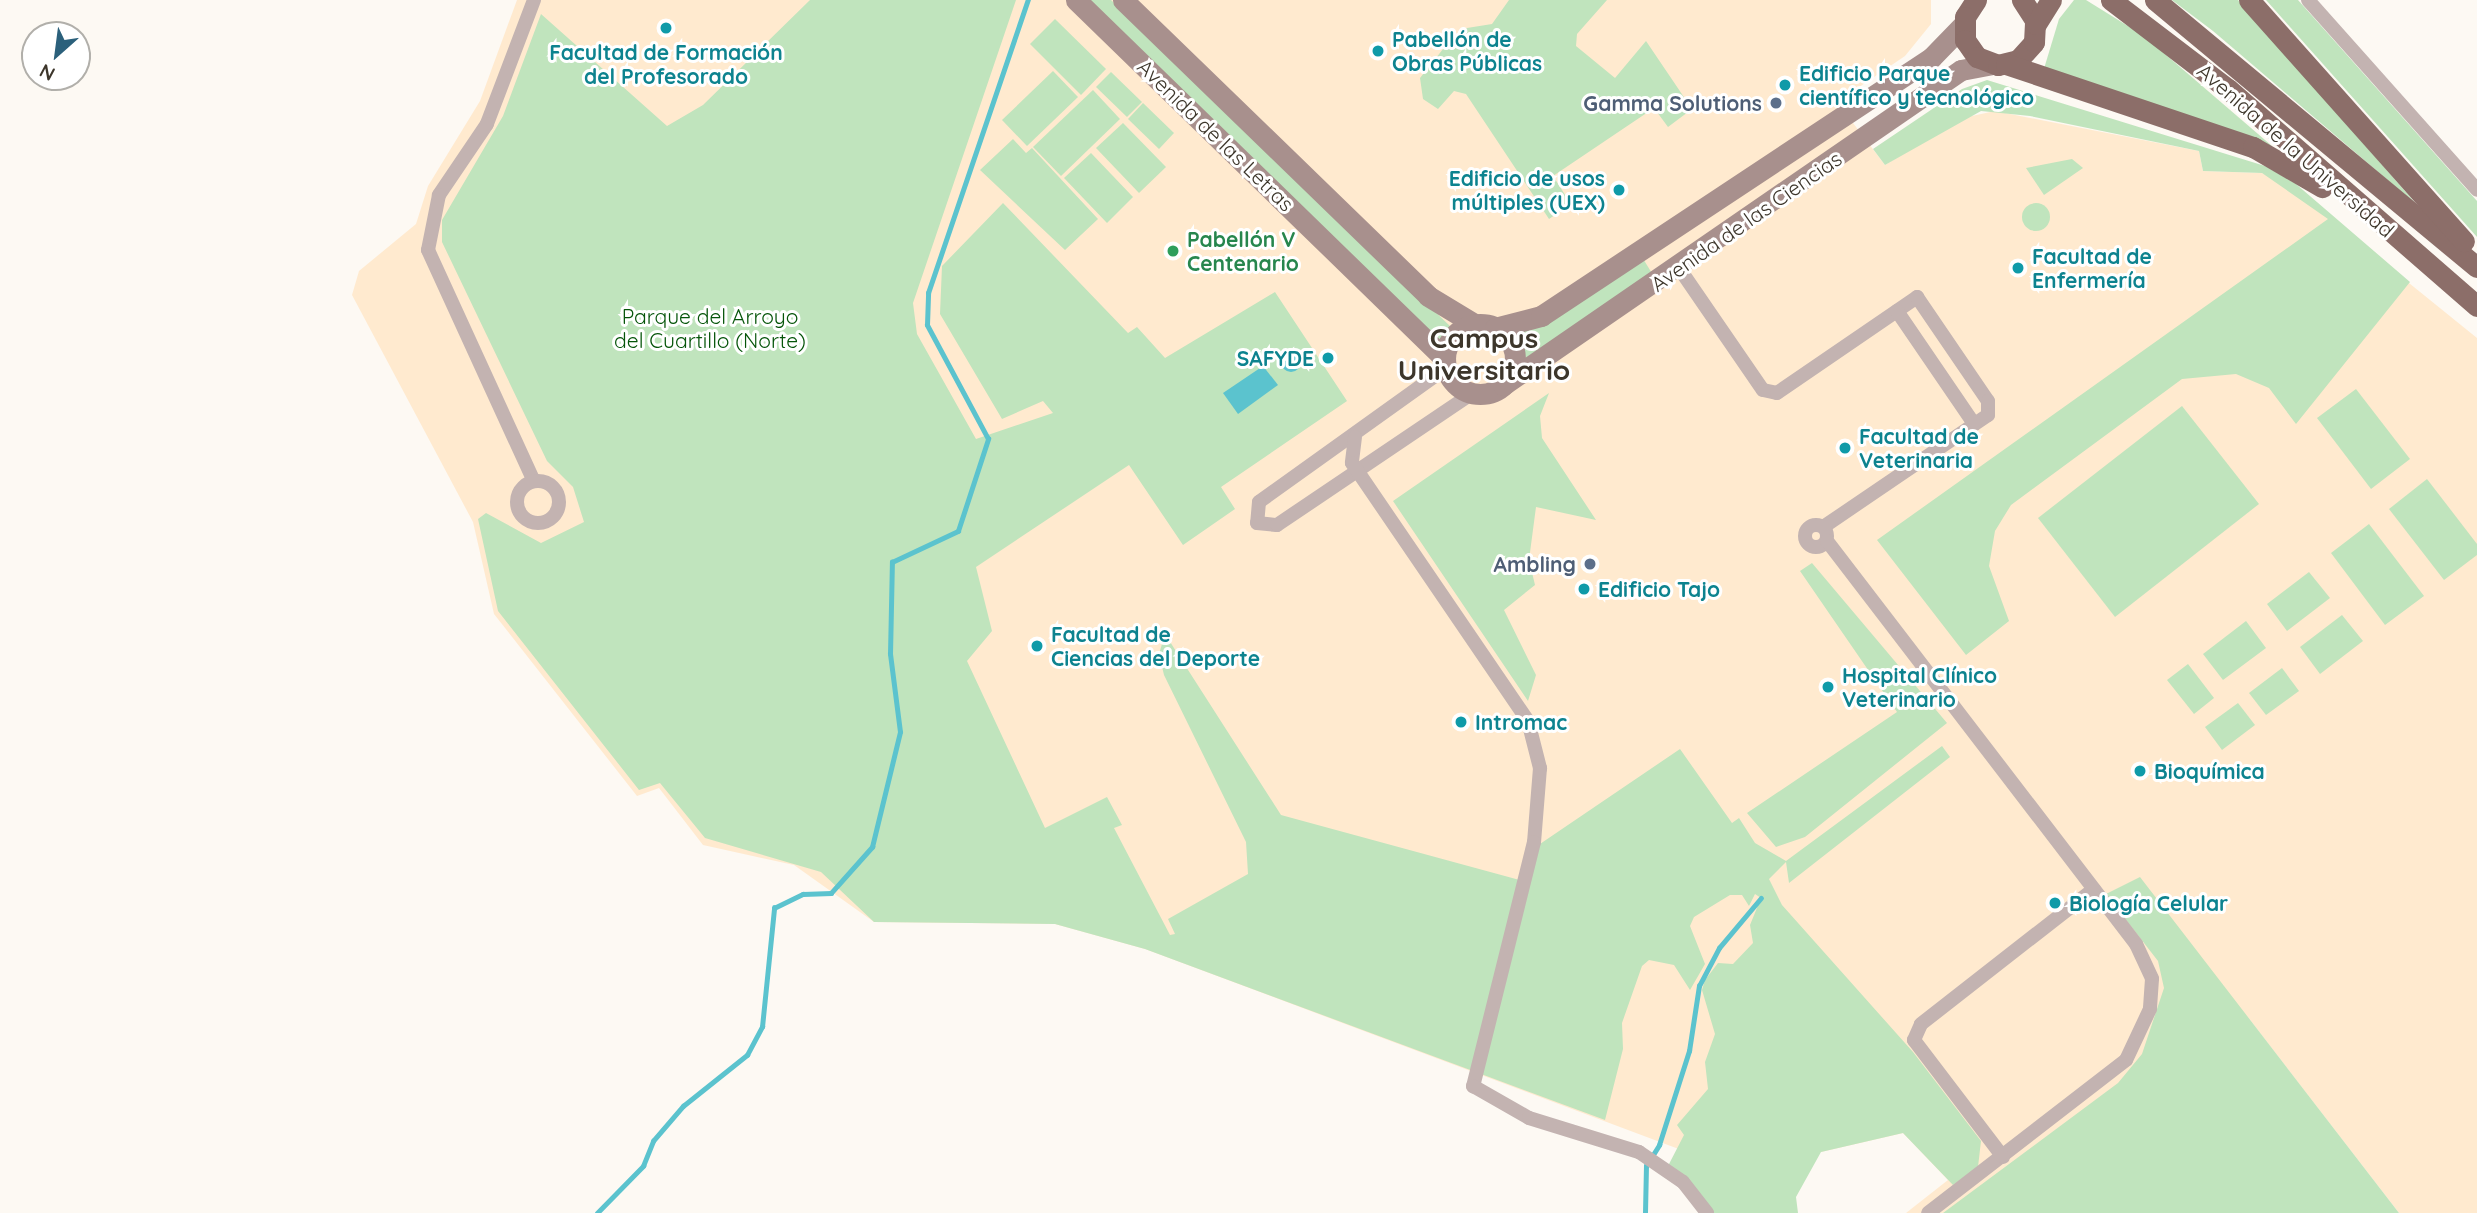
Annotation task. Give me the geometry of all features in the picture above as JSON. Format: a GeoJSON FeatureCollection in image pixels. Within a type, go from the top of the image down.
{"type":"FeatureCollection","features":[{"type":"Feature","properties":{"kind":"highway"},"geometry":{"type":"LineString","coordinates":[[2022,0],[2036,23]]}},
{"type":"Feature","properties":{"kind":"highway"},"geometry":{"type":"LineString","coordinates":[[1998,64],[2028,52],[2036,23],[2051,0]]}},
{"type":"Feature","properties":{"kind":"highway","name":"Avenida de la Universidad"},"geometry":{"type":"LineString","coordinates":[[2111,0],[2228,89],[2477,306]]}},
{"type":"Feature","properties":{"kind":"highway","name":"Avenida de la Universidad"},"geometry":{"type":"LineString","coordinates":[[2155,0],[2477,267]]}},
{"type":"Feature","properties":{"kind":"highway"},"geometry":{"type":"LineString","coordinates":[[2249,0],[2477,256]]}},
{"type":"Feature","properties":{"kind":"highway"},"geometry":{"type":"LineString","coordinates":[[1970,8],[1970,50],[1998,64],[2253,147],[2391,232]]}},
{"type":"Feature","properties":{"kind":"main road","name":"Avenida de las Letras"},"geometry":{"type":"LineString","coordinates":[[1076,0],[1446,363]]}},
{"type":"Feature","properties":{"kind":"main road","name":"Avenida de las Letras"},"geometry":{"type":"LineString","coordinates":[[1123,0],[1428,296],[1485,327]]}},
{"type":"Feature","properties":{"kind":"main road","name":"Avenida de las Ciencias"},"geometry":{"type":"LineString","coordinates":[[1485,327],[1541,316],[1931,58],[1970,8]]}},
{"type":"Feature","properties":{"kind":"main road","name":"Avenida de las Ciencias"},"geometry":{"type":"LineString","coordinates":[[1503,385],[1679,268],[1961,70],[1998,64]]}},
{"type":"Feature","properties":{"kind":"main road"},"geometry":{"type":"LineString","coordinates":[[1485,327],[1514,357],[1503,385],[1473,393],[1456,384],[1446,363],[1454,336],[1485,327]]}},
{"type":"Feature","properties":{"kind":"street"},"geometry":{"type":"LineString","coordinates":[[534,0],[487,124],[439,194],[428,250],[534,481]]}},
{"type":"Feature","properties":{"kind":"street"},"geometry":{"type":"LineString","coordinates":[[2308,0],[2477,190]]}},
{"type":"Feature","properties":{"kind":"street"},"geometry":{"type":"LineString","coordinates":[[1679,268],[1763,390],[1777,393],[1917,297],[1988,401],[1988,415],[1823,539],[2146,958],[2150,1009],[2141,1036],[2094,1091],[1928,1213]]}},
{"type":"Feature","properties":{"kind":"street"},"geometry":{"type":"LineString","coordinates":[[1897,311],[1974,424]]}},
{"type":"Feature","properties":{"kind":"street"},"geometry":{"type":"LineString","coordinates":[[1446,363],[1355,437],[1259,502],[1254,518],[1263,527],[1277,526],[1473,393]]}},
{"type":"Feature","properties":{"kind":"street"},"geometry":{"type":"LineString","coordinates":[[1355,437],[1350,456],[1357,471],[1528,721],[1540,768],[1534,842],[1473,1086],[1530,1118],[1643,1154],[1658,1163],[1707,1213]]}},
{"type":"Feature","properties":{"kind":"street"},"geometry":{"type":"LineString","coordinates":[[2003,1157],[1914,1040],[1921,1024],[2094,890]]}},
{"type":"Feature","properties":{"kind":"shaded area"},"geometry":{"type":"Polygon","coordinates":[[[517,0],[1931,0],[1931,24],[1905,56],[1837,102],[1885,165],[1958,119],[1995,111],[2199,151],[2203,171],[2262,173],[2289,186],[2477,338],[2477,1213],[2399,1213],[2250,1020],[1981,1213],[1906,1213],[1948,1180],[1903,1133],[1821,1152],[1684,1151],[1145,949],[1055,924],[874,922],[794,865],[703,845],[659,788],[637,796],[494,614],[473,522],[352,295],[359,271],[416,224],[428,186],[480,101],[517,0]]]}},
{"type":"Feature","properties":{"kind":"green space","name":"Parque del Arroyo del Cuartillo (Norte)"},"geometry":{"type":"Polygon","coordinates":[[[810,0],[1016,0],[913,303],[917,334],[976,439],[1053,413],[1043,401],[1002,419],[940,314],[942,266],[1003,203],[1128,333],[1137,327],[1165,358],[1275,292],[1347,401],[1221,487],[1235,509],[1183,545],[1129,465],[976,567],[992,631],[967,661],[1045,828],[1107,797],[1122,825],[1114,828],[1170,935],[1175,934],[1168,919],[1248,874],[1246,842],[1164,675],[1159,654],[1165,634],[1281,815],[1527,882],[1537,846],[1680,749],[1732,823],[1739,818],[1755,843],[1786,861],[1942,746],[1950,757],[1789,883],[1786,862],[1769,879],[1782,905],[1913,1052],[1981,1141],[1978,1167],[1953,1185],[1903,1133],[1821,1152],[1796,1197],[1798,1213],[1713,1213],[1668,1166],[1684,1135],[1677,1125],[1708,1089],[1705,1062],[1715,1034],[1702,990],[1705,980],[1718,963],[1733,964],[1753,943],[1750,925],[1761,898],[1755,894],[1749,906],[1742,895],[1730,895],[1694,917],[1690,926],[1705,964],[1690,990],[1674,965],[1649,960],[1642,966],[1622,1023],[1623,1049],[1605,1120],[1145,949],[1055,924],[874,922],[821,872],[705,838],[660,783],[639,790],[498,611],[478,519],[486,513],[541,543],[584,522],[573,487],[547,461],[442,242],[442,220],[503,116],[541,14],[667,126],[703,105],[810,0]]]}},
{"type":"Feature","properties":{"kind":"green space"},"geometry":{"type":"Polygon","coordinates":[[[1087,0],[1111,0],[1451,327],[1439,342],[1087,0]]]}},
{"type":"Feature","properties":{"kind":"green space"},"geometry":{"type":"Polygon","coordinates":[[[1509,0],[1607,0],[1577,34],[1576,46],[1615,78],[1646,41],[1692,109],[1668,127],[1654,108],[1553,176],[1571,204],[1549,219],[1466,94],[1454,91],[1438,109],[1423,99],[1420,78],[1451,39],[1467,28],[1492,24],[1509,0]]]}},
{"type":"Feature","properties":{"kind":"green space"},"geometry":{"type":"Polygon","coordinates":[[[2074,0],[2086,0],[2144,36],[2272,146],[2043,72],[2059,19],[2074,0]]]}},
{"type":"Feature","properties":{"kind":"green space"},"geometry":{"type":"Polygon","coordinates":[[[2172,0],[2238,0],[2418,206],[2213,31],[2172,0]]]}},
{"type":"Feature","properties":{"kind":"green space"},"geometry":{"type":"Polygon","coordinates":[[[2266,0],[2298,0],[2477,201],[2477,237],[2266,0]]]}},
{"type":"Feature","properties":{"kind":"green space"},"geometry":{"type":"Polygon","coordinates":[[[1055,19],[1106,69],[1081,95],[1030,44],[1055,19]]]}},
{"type":"Feature","properties":{"kind":"green space"},"geometry":{"type":"Polygon","coordinates":[[[1053,71],[1078,97],[1027,146],[1002,120],[1053,71]]]}},
{"type":"Feature","properties":{"kind":"green space"},"geometry":{"type":"Polygon","coordinates":[[[1111,72],[1142,102],[1127,117],[1096,87],[1111,72]]]}},
{"type":"Feature","properties":{"kind":"green space"},"geometry":{"type":"Polygon","coordinates":[[[1987,80],[2265,166],[2296,184],[2410,282],[2296,424],[2269,388],[2236,374],[2182,379],[2011,505],[1995,531],[1989,566],[2009,621],[1966,655],[1877,540],[2328,219],[2262,173],[2203,171],[2199,151],[2030,116],[1981,111],[1885,165],[1873,149],[1962,89],[1987,80]]]}},
{"type":"Feature","properties":{"kind":"green space"},"geometry":{"type":"Polygon","coordinates":[[[1093,90],[1120,119],[1061,176],[1033,147],[1093,90]]]}},
{"type":"Feature","properties":{"kind":"green space"},"geometry":{"type":"Polygon","coordinates":[[[1143,103],[1174,133],[1159,149],[1128,119],[1143,103]]]}},
{"type":"Feature","properties":{"kind":"green space"},"geometry":{"type":"Polygon","coordinates":[[[1123,123],[1166,167],[1139,193],[1096,148],[1123,123]]]}},
{"type":"Feature","properties":{"kind":"green space"},"geometry":{"type":"Polygon","coordinates":[[[1013,139],[1026,153],[1032,148],[1098,219],[1065,250],[980,170],[1013,139]]]}},
{"type":"Feature","properties":{"kind":"green space"},"geometry":{"type":"Polygon","coordinates":[[[1091,153],[1133,197],[1107,223],[1064,178],[1091,153]]]}},
{"type":"Feature","properties":{"kind":"green space"},"geometry":{"type":"Polygon","coordinates":[[[2072,159],[2083,168],[2044,195],[2026,168],[2072,159]]]}},
{"type":"Feature","properties":{"kind":"green space"},"geometry":{"type":"Polygon","coordinates":[[[2036,203],[2046,207],[2050,217],[2046,227],[2036,231],[2026,227],[2022,217],[2026,207],[2036,203]]]}},
{"type":"Feature","properties":{"kind":"green space"},"geometry":{"type":"Polygon","coordinates":[[[1642,257],[1653,275],[1522,362],[1515,333],[1642,257]]]}},
{"type":"Feature","properties":{"kind":"green space"},"geometry":{"type":"Polygon","coordinates":[[[2356,389],[2410,459],[2371,489],[2317,418],[2356,389]]]}},
{"type":"Feature","properties":{"kind":"green space"},"geometry":{"type":"Polygon","coordinates":[[[1549,393],[1540,416],[1542,438],[1596,520],[1536,507],[1529,560],[1535,585],[1504,610],[1536,675],[1528,701],[1393,501],[1549,393]]]}},
{"type":"Feature","properties":{"kind":"green space"},"geometry":{"type":"Polygon","coordinates":[[[2182,406],[2259,504],[2115,617],[2038,518],[2182,406]]]}},
{"type":"Feature","properties":{"kind":"green space"},"geometry":{"type":"Polygon","coordinates":[[[2427,479],[2477,544],[2477,555],[2444,580],[2389,509],[2427,479]]]}},
{"type":"Feature","properties":{"kind":"green space"},"geometry":{"type":"Polygon","coordinates":[[[2369,524],[2424,596],[2385,625],[2331,553],[2369,524]]]}},
{"type":"Feature","properties":{"kind":"green space"},"geometry":{"type":"Polygon","coordinates":[[[1812,563],[1947,723],[1805,837],[1776,847],[1747,813],[1897,712],[1800,571],[1812,563]]]}},
{"type":"Feature","properties":{"kind":"green space"},"geometry":{"type":"Polygon","coordinates":[[[2309,572],[2330,598],[2287,631],[2267,604],[2309,572]]]}},
{"type":"Feature","properties":{"kind":"green space"},"geometry":{"type":"Polygon","coordinates":[[[2342,615],[2363,641],[2320,674],[2300,647],[2342,615]]]}},
{"type":"Feature","properties":{"kind":"green space"},"geometry":{"type":"Polygon","coordinates":[[[2246,621],[2266,648],[2223,680],[2203,654],[2246,621]]]}},
{"type":"Feature","properties":{"kind":"green space"},"geometry":{"type":"Polygon","coordinates":[[[2188,664],[2214,698],[2194,714],[2167,680],[2188,664]]]}},
{"type":"Feature","properties":{"kind":"green space"},"geometry":{"type":"Polygon","coordinates":[[[2282,668],[2299,691],[2266,715],[2249,693],[2282,668]]]}},
{"type":"Feature","properties":{"kind":"green space"},"geometry":{"type":"Polygon","coordinates":[[[2238,703],[2255,725],[2222,750],[2205,727],[2238,703]]]}},
{"type":"Feature","properties":{"kind":"green space"},"geometry":{"type":"Polygon","coordinates":[[[2140,877],[2399,1213],[1943,1213],[2118,1083],[2142,1054],[2164,988],[2158,961],[2106,894],[2140,877]]]}},
{"type":"Feature","properties":{"kind":"water"},"geometry":{"type":"Polygon","coordinates":[[[1291,352],[1298,355],[1301,362],[1298,369],[1291,372],[1284,369],[1281,362],[1284,355],[1291,352]]]}},
{"type":"Feature","properties":{"kind":"water"},"geometry":{"type":"Polygon","coordinates":[[[1263,366],[1278,385],[1238,414],[1223,393],[1263,366]]]}},
{"type":"Feature","properties":{"kind":"waterway"},"geometry":{"type":"LineString","coordinates":[[597,1213],[643,1166],[653,1141],[683,1106],[747,1055],[762,1027],[774,908],[803,894],[831,893],[872,847],[900,732],[890,654],[892,562],[958,531],[988,439],[927,325],[928,293],[1028,0]]}},
{"type":"Feature","properties":{"kind":"waterway"},"geometry":{"type":"LineString","coordinates":[[1645,1213],[1646,1166],[1659,1145],[1689,1051],[1699,986],[1719,948],[1761,898]]}},
{"type":"Feature","properties":{"kind":"place","name":"Facultad de Formación del Profesorado"},"geometry":{"type":"Point","coordinates":[666,28]}},
{"type":"Feature","properties":{"kind":"place","name":"Pabellón de Obras Públicas"},"geometry":{"type":"Point","coordinates":[1378,51]}},
{"type":"Feature","properties":{"kind":"place","name":"Edificio Parque científico y tecnológico"},"geometry":{"type":"Point","coordinates":[1785,85]}},
{"type":"Feature","properties":{"kind":"place","name":"Gamma Solutions"},"geometry":{"type":"Point","coordinates":[1776,103]}},
{"type":"Feature","properties":{"kind":"place","name":"Edificio de usos múltiples (UEX)"},"geometry":{"type":"Point","coordinates":[1619,190]}},
{"type":"Feature","properties":{"kind":"place","name":"Pabellón V Centenario"},"geometry":{"type":"Point","coordinates":[1173,251]}},
{"type":"Feature","properties":{"kind":"place","name":"Facultad de Enfermería"},"geometry":{"type":"Point","coordinates":[2018,268]}},
{"type":"Feature","properties":{"kind":"place","name":"SAFYDE"},"geometry":{"type":"Point","coordinates":[1328,358]}},
{"type":"Feature","properties":{"kind":"place","name":"Facultad de Veterinaria"},"geometry":{"type":"Point","coordinates":[1845,448]}},
{"type":"Feature","properties":{"kind":"place","name":"Ambling"},"geometry":{"type":"Point","coordinates":[1590,564]}},
{"type":"Feature","properties":{"kind":"place","name":"Edificio Tajo"},"geometry":{"type":"Point","coordinates":[1584,589]}},
{"type":"Feature","properties":{"kind":"place","name":"Facultad de Ciencias del Deporte"},"geometry":{"type":"Point","coordinates":[1037,646]}},
{"type":"Feature","properties":{"kind":"place","name":"Hospital Clínico Veterinario"},"geometry":{"type":"Point","coordinates":[1828,687]}},
{"type":"Feature","properties":{"kind":"place","name":"Intromac"},"geometry":{"type":"Point","coordinates":[1461,722]}},
{"type":"Feature","properties":{"kind":"place","name":"Bioquímica"},"geometry":{"type":"Point","coordinates":[2140,771]}},
{"type":"Feature","properties":{"kind":"place","name":"Biología Celular"},"geometry":{"type":"Point","coordinates":[2055,903]}},
{"type":"Feature","properties":{"kind":"district","name":"Campus Universitario"},"geometry":{"type":"Point","coordinates":[1484,354]}}]}
